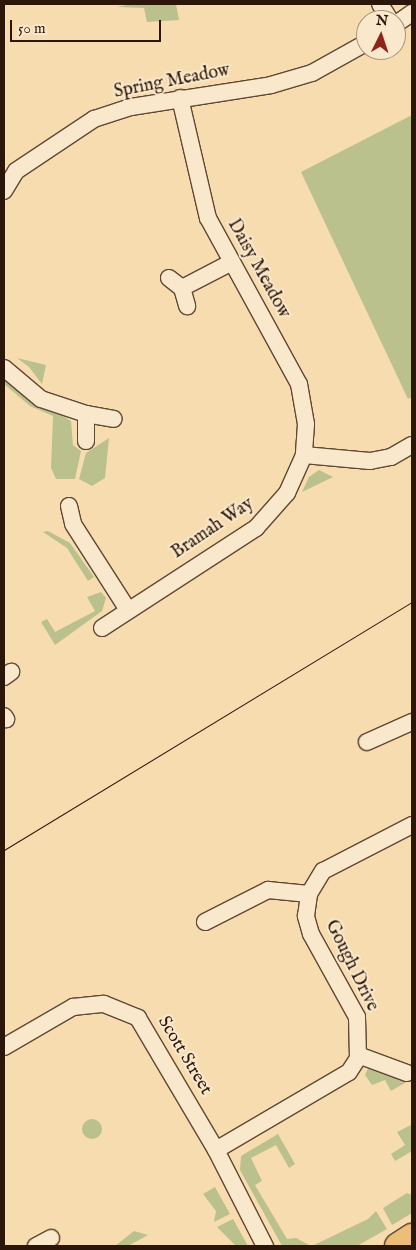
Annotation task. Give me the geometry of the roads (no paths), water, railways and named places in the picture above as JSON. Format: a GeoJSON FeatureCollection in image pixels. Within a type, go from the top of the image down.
{"type":"FeatureCollection","features":[{"type":"Feature","properties":{"kind":"highway"},"geometry":{"type":"LineString","coordinates":[[398,1246],[412,1237]]}},
{"type":"Feature","properties":{"kind":"street","name":"Spring Meadow"},"geometry":{"type":"LineString","coordinates":[[4,191],[16,171],[94,119],[180,98],[271,85],[304,76],[356,48]]}},
{"type":"Feature","properties":{"kind":"street","name":"Daisy Meadow"},"geometry":{"type":"LineString","coordinates":[[180,98],[198,188],[230,263],[299,384],[306,424],[304,455]]}},
{"type":"Feature","properties":{"kind":"street"},"geometry":{"type":"LineString","coordinates":[[182,288],[230,263]]}},
{"type":"Feature","properties":{"kind":"street"},"geometry":{"type":"LineString","coordinates":[[169,278],[182,288],[187,306]]}},
{"type":"Feature","properties":{"kind":"street"},"geometry":{"type":"LineString","coordinates":[[4,368],[41,399],[86,414],[114,419]]}},
{"type":"Feature","properties":{"kind":"street"},"geometry":{"type":"LineString","coordinates":[[86,414],[86,441]]}},
{"type":"Feature","properties":{"kind":"street"},"geometry":{"type":"LineString","coordinates":[[304,455],[370,461],[391,457],[412,445]]}},
{"type":"Feature","properties":{"kind":"street","name":"Bramah Way"},"geometry":{"type":"LineString","coordinates":[[102,628],[256,528],[287,493],[304,455]]}},
{"type":"Feature","properties":{"kind":"street"},"geometry":{"type":"LineString","coordinates":[[69,506],[73,524],[128,610]]}},
{"type":"Feature","properties":{"kind":"street"},"geometry":{"type":"LineString","coordinates":[[368,742],[412,722]]}},
{"type":"Feature","properties":{"kind":"street","name":"Gough Drive"},"geometry":{"type":"LineString","coordinates":[[358,1055],[357,1017],[311,934],[306,916],[308,894],[322,871],[412,825]]}},
{"type":"Feature","properties":{"kind":"street"},"geometry":{"type":"LineString","coordinates":[[205,922],[268,890],[308,894]]}},
{"type":"Feature","properties":{"kind":"street","name":"Scott Street"},"geometry":{"type":"LineString","coordinates":[[4,1048],[73,1007],[104,1004],[121,1008],[138,1018],[154,1040],[216,1150],[265,1246]]}},
{"type":"Feature","properties":{"kind":"street"},"geometry":{"type":"LineString","coordinates":[[216,1150],[349,1072],[358,1055],[407,1073]]}},
{"type":"Feature","properties":{"kind":"tram line"},"geometry":{"type":"LineString","coordinates":[[4,850],[412,602]]}}]}
